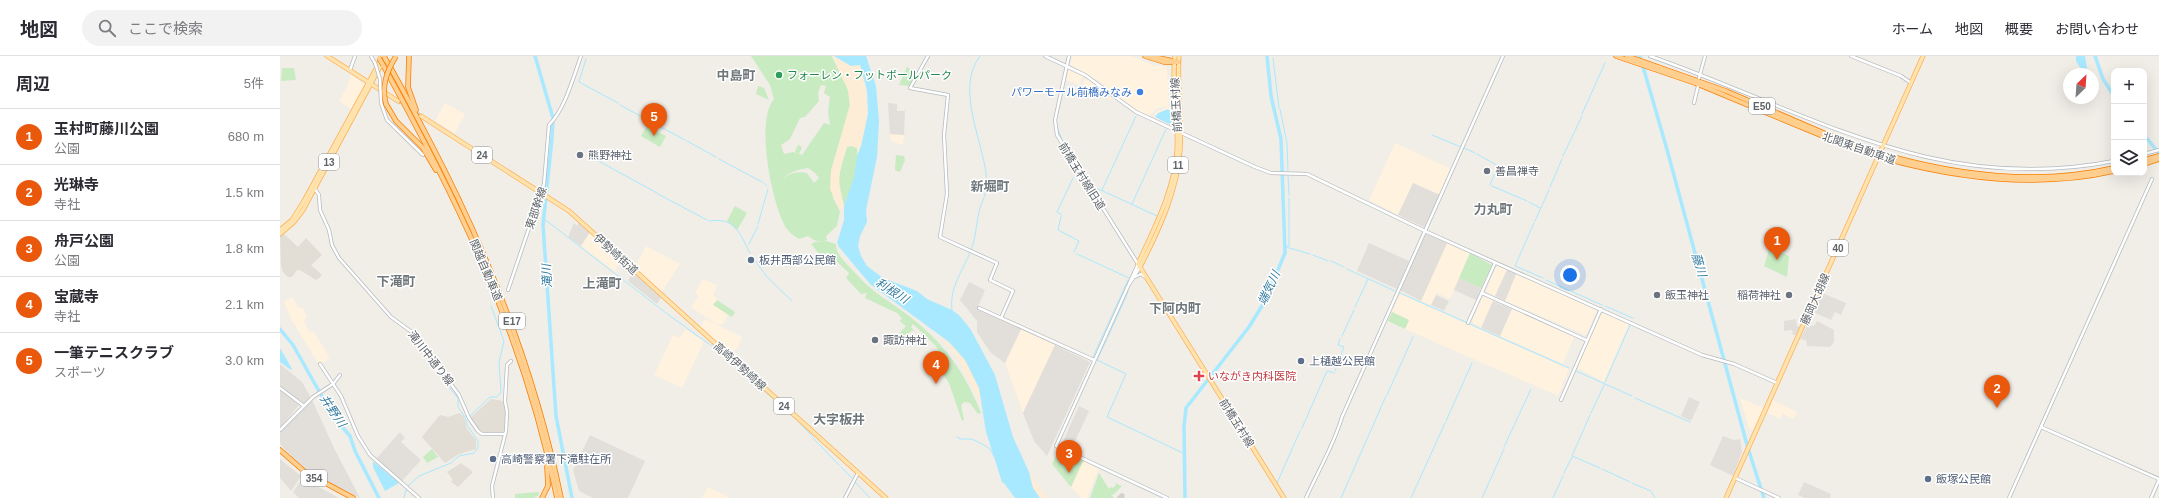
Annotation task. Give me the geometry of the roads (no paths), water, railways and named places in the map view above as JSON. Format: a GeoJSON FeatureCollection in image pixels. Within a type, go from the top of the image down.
{"type":"FeatureCollection","features":[{"type":"Feature","properties":{"kind":"highway"},"geometry":{"type":"LineString","coordinates":[[396,56],[385,81],[384,91],[386,104],[396,121],[423,148],[456,203]]}},
{"type":"Feature","properties":{"kind":"highway"},"geometry":{"type":"LineString","coordinates":[[409,56],[407,76],[410,93],[436,154]]}},
{"type":"Feature","properties":{"kind":"highway"},"geometry":{"type":"LineString","coordinates":[[1145,56],[1175,60]]}},
{"type":"Feature","properties":{"kind":"highway"},"geometry":{"type":"LineString","coordinates":[[1152,56],[1175,60]]}},
{"type":"Feature","properties":{"kind":"highway","name":"北関東自動車道"},"geometry":{"type":"LineString","coordinates":[[1616,56],[1638,61]]}},
{"type":"Feature","properties":{"kind":"highway","name":"北関東自動車道"},"geometry":{"type":"LineString","coordinates":[[1627,56],[1725,94],[1825,137],[1888,157],[1946,172],[1995,179],[2049,180],[2111,171]]}},
{"type":"Feature","properties":{"kind":"highway","name":"関越自動車道"},"geometry":{"type":"LineString","coordinates":[[383,57],[436,154],[477,237],[512,322],[541,414],[561,498]]}},
{"type":"Feature","properties":{"kind":"highway","name":"関越自動車道"},"geometry":{"type":"LineString","coordinates":[[383,57],[383,65],[456,203],[488,274],[508,325],[531,394],[545,445],[557,498]]}},
{"type":"Feature","properties":{"kind":"highway","name":"北関東自動車道"},"geometry":{"type":"LineString","coordinates":[[1888,157],[1946,169],[2002,175],[2062,175],[2111,168]]}},
{"type":"Feature","properties":{"kind":"highway"},"geometry":{"type":"LineString","coordinates":[[2147,160],[2158,158]]}},
{"type":"Feature","properties":{"kind":"highway"},"geometry":{"type":"LineString","coordinates":[[2147,163],[2158,158]]}},
{"type":"Feature","properties":{"kind":"highway"},"geometry":{"type":"LineString","coordinates":[[542,498],[549,480],[545,445]]}},
{"type":"Feature","properties":{"kind":"highway","name":"354"},"geometry":{"type":"LineString","coordinates":[[280,450],[311,476],[352,498]]}},
{"type":"Feature","properties":{"kind":"highway","name":"354"},"geometry":{"type":"LineString","coordinates":[[280,454],[310,478],[347,498]]}},
{"type":"Feature","properties":{"kind":"main road"},"geometry":{"type":"LineString","coordinates":[[328,56],[398,101]]}},
{"type":"Feature","properties":{"kind":"main road","name":"前橋玉村線"},"geometry":{"type":"LineString","coordinates":[[1139,266],[1171,194],[1180,156],[1175,60],[1179,56]]}},
{"type":"Feature","properties":{"kind":"main road","name":"藤岡大胡線"},"geometry":{"type":"LineString","coordinates":[[1726,498],[1884,147],[1923,56]]}},
{"type":"Feature","properties":{"kind":"main road","name":"13"},"geometry":{"type":"LineString","coordinates":[[280,234],[299,215],[315,189],[383,57]]}},
{"type":"Feature","properties":{"kind":"main road","name":"13"},"geometry":{"type":"LineString","coordinates":[[280,230],[292,220],[304,201],[370,83]]}},
{"type":"Feature","properties":{"kind":"main road","name":"伊勢崎街道"},"geometry":{"type":"LineString","coordinates":[[421,116],[544,194],[575,216],[683,314]]}},
{"type":"Feature","properties":{"kind":"main road","name":"前橋玉村線"},"geometry":{"type":"LineString","coordinates":[[1179,131],[1171,184],[1142,255],[1139,266],[1284,498]]}},
{"type":"Feature","properties":{"kind":"main road","name":"高崎伊勢崎線"},"geometry":{"type":"LineString","coordinates":[[683,314],[886,498]]}},
{"type":"Feature","properties":{"kind":"street"},"geometry":{"type":"LineString","coordinates":[[350,70],[355,56]]}},
{"type":"Feature","properties":{"kind":"street"},"geometry":{"type":"LineString","coordinates":[[371,56],[380,79],[381,103],[387,120],[423,155]]}},
{"type":"Feature","properties":{"kind":"street","name":"東部幹線"},"geometry":{"type":"LineString","coordinates":[[508,290],[544,194],[550,124],[554,121],[575,76],[581,56]]}},
{"type":"Feature","properties":{"kind":"street"},"geometry":{"type":"LineString","coordinates":[[928,56],[910,88],[948,95],[944,136],[947,194],[940,237],[975,251],[998,263],[990,280],[1013,291],[1001,318]]}},
{"type":"Feature","properties":{"kind":"street"},"geometry":{"type":"LineString","coordinates":[[1045,56],[1085,75],[1132,110],[1266,172],[1307,174],[1495,263],[1702,354],[1729,362],[1778,383]]}},
{"type":"Feature","properties":{"kind":"street","name":"前橋玉村線旧道"},"geometry":{"type":"LineString","coordinates":[[1069,56],[1055,120],[1057,135],[1139,266]]}},
{"type":"Feature","properties":{"kind":"street"},"geometry":{"type":"LineString","coordinates":[[1306,498],[1321,464],[1333,445],[1342,417],[1503,56]]}},
{"type":"Feature","properties":{"kind":"street"},"geometry":{"type":"LineString","coordinates":[[1650,56],[1700,74],[1824,126],[1884,147],[1947,162],[2013,170],[2085,167],[2111,162]]}},
{"type":"Feature","properties":{"kind":"street"},"geometry":{"type":"LineString","coordinates":[[1699,78],[1705,56]]}},
{"type":"Feature","properties":{"kind":"street"},"geometry":{"type":"LineString","coordinates":[[1851,56],[1901,76],[1912,83]]}},
{"type":"Feature","properties":{"kind":"street"},"geometry":{"type":"LineString","coordinates":[[1694,103],[1698,86]]}},
{"type":"Feature","properties":{"kind":"street"},"geometry":{"type":"LineString","coordinates":[[2147,153],[2159,150]]}},
{"type":"Feature","properties":{"kind":"street"},"geometry":{"type":"LineString","coordinates":[[2010,498],[2152,179]]}},
{"type":"Feature","properties":{"kind":"street","name":"滝川中通り線"},"geometry":{"type":"LineString","coordinates":[[315,189],[319,195],[320,210],[329,230],[332,244],[339,258],[391,317],[413,333],[459,395],[468,417],[482,434],[506,434]]}},
{"type":"Feature","properties":{"kind":"street"},"geometry":{"type":"LineString","coordinates":[[1131,254],[1137,258],[1142,255]]}},
{"type":"Feature","properties":{"kind":"street"},"geometry":{"type":"LineString","coordinates":[[1468,323],[1495,263]]}},
{"type":"Feature","properties":{"kind":"street"},"geometry":{"type":"LineString","coordinates":[[1127,289],[1135,277],[1139,266]]}},
{"type":"Feature","properties":{"kind":"street"},"geometry":{"type":"LineString","coordinates":[[1139,266],[1094,360],[1056,447],[1167,498]]}},
{"type":"Feature","properties":{"kind":"street"},"geometry":{"type":"LineString","coordinates":[[1135,277],[1141,274],[1147,278]]}},
{"type":"Feature","properties":{"kind":"street"},"geometry":{"type":"LineString","coordinates":[[1482,293],[1586,340]]}},
{"type":"Feature","properties":{"kind":"street"},"geometry":{"type":"LineString","coordinates":[[979,308],[1094,360]]}},
{"type":"Feature","properties":{"kind":"street"},"geometry":{"type":"LineString","coordinates":[[1561,400],[1586,340],[1601,309]]}},
{"type":"Feature","properties":{"kind":"street"},"geometry":{"type":"LineString","coordinates":[[493,498],[492,486],[506,434],[507,365],[511,361]]}},
{"type":"Feature","properties":{"kind":"street"},"geometry":{"type":"LineString","coordinates":[[320,364],[341,396],[358,436],[370,455],[419,498]]}},
{"type":"Feature","properties":{"kind":"street"},"geometry":{"type":"LineString","coordinates":[[280,430],[313,397],[333,384],[340,375]]}},
{"type":"Feature","properties":{"kind":"street"},"geometry":{"type":"LineString","coordinates":[[280,388],[304,406]]}},
{"type":"Feature","properties":{"kind":"street"},"geometry":{"type":"LineString","coordinates":[[2041,427],[2159,479],[2151,498]]}},
{"type":"Feature","properties":{"kind":"street"},"geometry":{"type":"LineString","coordinates":[[845,498],[858,473]]}},
{"type":"Feature","properties":{"kind":"street"},"geometry":{"type":"LineString","coordinates":[[1735,478],[1779,498]]}},
{"type":"Feature","properties":{"kind":"water","name":"利根川"},"geometry":{"type":"Polygon","coordinates":[[[834,56],[866,56],[876,86],[879,121],[877,157],[866,210],[867,222],[860,236],[858,246],[861,256],[867,266],[883,278],[917,291],[927,299],[952,310],[960,316],[971,330],[995,375],[1013,437],[1029,472],[1033,488],[1040,498],[1015,498],[1002,482],[986,432],[979,388],[965,360],[949,342],[870,284],[837,243],[844,220],[844,206],[854,177],[857,156],[861,146],[868,114],[867,90],[860,65],[851,66],[834,56]]]}},
{"type":"Feature","properties":{"kind":"water"},"geometry":{"type":"Polygon","coordinates":[[[2076,56],[2085,56],[2087,68],[2080,68],[2076,61],[2076,56]]]}},
{"type":"Feature","properties":{"kind":"water"},"geometry":{"type":"Polygon","coordinates":[[[1168,109],[1172,113],[1172,122],[1169,124],[1155,117],[1158,113],[1168,109]]]}},
{"type":"Feature","properties":{"kind":"water"},"geometry":{"type":"Polygon","coordinates":[[[280,348],[292,369],[291,370],[280,362],[280,348]]]}},
{"type":"Feature","properties":{"kind":"water"},"geometry":{"type":"Polygon","coordinates":[[[373,462],[399,483],[385,491],[373,467],[373,462]]]}},
{"type":"Feature","properties":{"kind":"waterway","name":"滝川"},"geometry":{"type":"LineString","coordinates":[[535,56],[553,118],[543,225],[556,416],[572,498]]}},
{"type":"Feature","properties":{"kind":"waterway"},"geometry":{"type":"LineString","coordinates":[[952,310],[955,286],[973,245],[979,212],[987,186],[986,170],[970,102],[970,85],[973,70],[980,56]]}},
{"type":"Feature","properties":{"kind":"waterway","name":"端気川"},"geometry":{"type":"LineString","coordinates":[[1185,498],[1184,427],[1186,408],[1249,327],[1265,301],[1285,253],[1281,139],[1271,96],[1267,56]]}},
{"type":"Feature","properties":{"kind":"waterway","name":"藤川"},"geometry":{"type":"LineString","coordinates":[[1640,56],[1747,445],[1764,498]]}},
{"type":"Feature","properties":{"kind":"waterway"},"geometry":{"type":"LineString","coordinates":[[2095,56],[2103,79],[2111,91]]}},
{"type":"Feature","properties":{"kind":"waterway"},"geometry":{"type":"LineString","coordinates":[[1273,58],[1279,108]]}},
{"type":"Feature","properties":{"kind":"waterway"},"geometry":{"type":"LineString","coordinates":[[586,59],[579,82],[618,103]]}},
{"type":"Feature","properties":{"kind":"waterway"},"geometry":{"type":"LineString","coordinates":[[1582,114],[1605,63]]}},
{"type":"Feature","properties":{"kind":"waterway"},"geometry":{"type":"LineString","coordinates":[[620,105],[685,140]]}},
{"type":"Feature","properties":{"kind":"waterway"},"geometry":{"type":"LineString","coordinates":[[1280,109],[1287,143],[1288,171]]}},
{"type":"Feature","properties":{"kind":"waterway"},"geometry":{"type":"LineString","coordinates":[[1102,190],[1136,116]]}},
{"type":"Feature","properties":{"kind":"waterway"},"geometry":{"type":"LineString","coordinates":[[1563,156],[1582,116]]}},
{"type":"Feature","properties":{"kind":"waterway"},"geometry":{"type":"LineString","coordinates":[[1057,126],[1062,140],[1086,179]]}},
{"type":"Feature","properties":{"kind":"waterway"},"geometry":{"type":"LineString","coordinates":[[1132,204],[1166,129]]}},
{"type":"Feature","properties":{"kind":"waterway"},"geometry":{"type":"LineString","coordinates":[[1432,135],[1461,147]]}},
{"type":"Feature","properties":{"kind":"waterway"},"geometry":{"type":"LineString","coordinates":[[2147,139],[2159,153]]}},
{"type":"Feature","properties":{"kind":"waterway"},"geometry":{"type":"LineString","coordinates":[[687,141],[716,157]]}},
{"type":"Feature","properties":{"kind":"waterway"},"geometry":{"type":"LineString","coordinates":[[1464,148],[1475,153]]}},
{"type":"Feature","properties":{"kind":"waterway"},"geometry":{"type":"LineString","coordinates":[[1477,154],[1498,166],[1490,185]]}},
{"type":"Feature","properties":{"kind":"waterway"},"geometry":{"type":"LineString","coordinates":[[593,158],[657,193]]}},
{"type":"Feature","properties":{"kind":"waterway"},"geometry":{"type":"LineString","coordinates":[[719,159],[762,182]]}},
{"type":"Feature","properties":{"kind":"waterway"},"geometry":{"type":"LineString","coordinates":[[1550,187],[1562,159]]}},
{"type":"Feature","properties":{"kind":"waterway"},"geometry":{"type":"LineString","coordinates":[[1288,175],[1289,195]]}},
{"type":"Feature","properties":{"kind":"waterway"},"geometry":{"type":"LineString","coordinates":[[1062,215],[1057,212],[1073,178]]}},
{"type":"Feature","properties":{"kind":"waterway"},"geometry":{"type":"LineString","coordinates":[[764,183],[767,186]]}},
{"type":"Feature","properties":{"kind":"waterway"},"geometry":{"type":"LineString","coordinates":[[1090,185],[1157,216]]}},
{"type":"Feature","properties":{"kind":"waterway"},"geometry":{"type":"LineString","coordinates":[[1492,186],[1527,201]]}},
{"type":"Feature","properties":{"kind":"waterway"},"geometry":{"type":"LineString","coordinates":[[758,224],[768,189]]}},
{"type":"Feature","properties":{"kind":"waterway"},"geometry":{"type":"LineString","coordinates":[[1535,221],[1549,190]]}},
{"type":"Feature","properties":{"kind":"waterway"},"geometry":{"type":"LineString","coordinates":[[658,194],[707,220]]}},
{"type":"Feature","properties":{"kind":"waterway"},"geometry":{"type":"LineString","coordinates":[[1289,198],[1289,246]]}},
{"type":"Feature","properties":{"kind":"waterway"},"geometry":{"type":"LineString","coordinates":[[1529,202],[1540,208]]}},
{"type":"Feature","properties":{"kind":"waterway"},"geometry":{"type":"LineString","coordinates":[[1061,217],[1058,230],[1079,241],[1074,252]]}},
{"type":"Feature","properties":{"kind":"waterway"},"geometry":{"type":"LineString","coordinates":[[543,218],[670,316],[719,351],[797,420],[812,436]]}},
{"type":"Feature","properties":{"kind":"waterway"},"geometry":{"type":"LineString","coordinates":[[709,221],[718,220],[725,221],[730,224],[739,233],[750,253]]}},
{"type":"Feature","properties":{"kind":"waterway"},"geometry":{"type":"LineString","coordinates":[[1534,223],[1515,266],[1543,278]]}},
{"type":"Feature","properties":{"kind":"waterway"},"geometry":{"type":"LineString","coordinates":[[749,244],[758,226]]}},
{"type":"Feature","properties":{"kind":"waterway"},"geometry":{"type":"LineString","coordinates":[[1286,247],[1310,254]]}},
{"type":"Feature","properties":{"kind":"waterway"},"geometry":{"type":"LineString","coordinates":[[1077,254],[1129,278]]}},
{"type":"Feature","properties":{"kind":"waterway"},"geometry":{"type":"LineString","coordinates":[[1313,255],[1328,261]]}},
{"type":"Feature","properties":{"kind":"waterway"},"geometry":{"type":"LineString","coordinates":[[752,256],[767,277],[792,301]]}},
{"type":"Feature","properties":{"kind":"waterway"},"geometry":{"type":"LineString","coordinates":[[1331,261],[1344,267]]}},
{"type":"Feature","properties":{"kind":"waterway"},"geometry":{"type":"LineString","coordinates":[[1347,269],[1395,291]]}},
{"type":"Feature","properties":{"kind":"waterway"},"geometry":{"type":"LineString","coordinates":[[1355,307],[1368,279]]}},
{"type":"Feature","properties":{"kind":"waterway"},"geometry":{"type":"LineString","coordinates":[[1093,357],[1128,280]]}},
{"type":"Feature","properties":{"kind":"waterway"},"geometry":{"type":"LineString","coordinates":[[1546,280],[1602,305]]}},
{"type":"Feature","properties":{"kind":"waterway"},"geometry":{"type":"LineString","coordinates":[[1108,337],[1128,292]]}},
{"type":"Feature","properties":{"kind":"waterway"},"geometry":{"type":"LineString","coordinates":[[1400,293],[1569,368]]}},
{"type":"Feature","properties":{"kind":"waterway"},"geometry":{"type":"LineString","coordinates":[[469,417],[490,397],[497,397],[501,392],[499,362],[504,341],[491,306]]}},
{"type":"Feature","properties":{"kind":"waterway"},"geometry":{"type":"LineString","coordinates":[[1605,306],[1633,318]]}},
{"type":"Feature","properties":{"kind":"waterway"},"geometry":{"type":"LineString","coordinates":[[1342,336],[1354,310]]}},
{"type":"Feature","properties":{"kind":"waterway"},"geometry":{"type":"LineString","coordinates":[[1605,382],[1630,325]]}},
{"type":"Feature","properties":{"kind":"waterway","name":"井野川"},"geometry":{"type":"LineString","coordinates":[[280,329],[293,345],[333,416],[350,436],[355,451],[379,498]]}},
{"type":"Feature","properties":{"kind":"waterway"},"geometry":{"type":"LineString","coordinates":[[1387,395],[1413,337]]}},
{"type":"Feature","properties":{"kind":"waterway"},"geometry":{"type":"LineString","coordinates":[[1107,339],[1097,360],[1126,374],[1107,417],[1185,454]]}},
{"type":"Feature","properties":{"kind":"waterway"},"geometry":{"type":"LineString","coordinates":[[1335,371],[1344,347],[1338,345],[1340,339]]}},
{"type":"Feature","properties":{"kind":"waterway"},"geometry":{"type":"LineString","coordinates":[[1446,421],[1472,363]]}},
{"type":"Feature","properties":{"kind":"waterway"},"geometry":{"type":"LineString","coordinates":[[1302,428],[1327,371],[1334,373]]}},
{"type":"Feature","properties":{"kind":"waterway"},"geometry":{"type":"LineString","coordinates":[[1576,371],[1632,396]]}},
{"type":"Feature","properties":{"kind":"waterway"},"geometry":{"type":"LineString","coordinates":[[408,486],[419,476],[451,463],[459,456],[474,453],[478,448],[478,441],[467,425],[465,417],[458,407],[458,398],[442,379],[441,373]]}},
{"type":"Feature","properties":{"kind":"waterway"},"geometry":{"type":"LineString","coordinates":[[1591,413],[1604,385]]}},
{"type":"Feature","properties":{"kind":"waterway"},"geometry":{"type":"LineString","coordinates":[[1504,447],[1531,389]]}},
{"type":"Feature","properties":{"kind":"waterway"},"geometry":{"type":"LineString","coordinates":[[1341,498],[1386,396]]}},
{"type":"Feature","properties":{"kind":"waterway"},"geometry":{"type":"LineString","coordinates":[[1635,398],[1690,422]]}},
{"type":"Feature","properties":{"kind":"waterway"},"geometry":{"type":"LineString","coordinates":[[1590,415],[1572,456],[1600,468]]}},
{"type":"Feature","properties":{"kind":"waterway"},"geometry":{"type":"LineString","coordinates":[[1411,498],[1445,423]]}},
{"type":"Feature","properties":{"kind":"waterway"},"geometry":{"type":"LineString","coordinates":[[1286,498],[1277,483],[1300,431]]}},
{"type":"Feature","properties":{"kind":"waterway"},"geometry":{"type":"LineString","coordinates":[[957,437],[961,439],[972,439],[984,445],[990,449],[995,458]]}},
{"type":"Feature","properties":{"kind":"waterway"},"geometry":{"type":"LineString","coordinates":[[813,438],[839,465]]}},
{"type":"Feature","properties":{"kind":"waterway"},"geometry":{"type":"LineString","coordinates":[[1482,498],[1504,449]]}},
{"type":"Feature","properties":{"kind":"waterway"},"geometry":{"type":"LineString","coordinates":[[1564,473],[1572,457]]}},
{"type":"Feature","properties":{"kind":"waterway"},"geometry":{"type":"LineString","coordinates":[[841,467],[852,478]]}},
{"type":"Feature","properties":{"kind":"waterway"},"geometry":{"type":"LineString","coordinates":[[1602,469],[1630,482]]}},
{"type":"Feature","properties":{"kind":"waterway"},"geometry":{"type":"LineString","coordinates":[[1553,498],[1563,476]]}},
{"type":"Feature","properties":{"kind":"waterway"},"geometry":{"type":"LineString","coordinates":[[855,482],[870,498]]}},
{"type":"Feature","properties":{"kind":"waterway"},"geometry":{"type":"LineString","coordinates":[[1632,483],[1651,491],[1655,498]]}},
{"type":"Feature","properties":{"kind":"waterway"},"geometry":{"type":"LineString","coordinates":[[404,498],[406,490]]}},
{"type":"Feature","properties":{"kind":"tunnel"},"geometry":{"type":"LineString","coordinates":[[398,101],[421,116]]}},
{"type":"Feature","properties":{"kind":"place","name":"フォーレン・フットボールパーク"},"geometry":{"type":"Point","coordinates":[779,75]}},
{"type":"Feature","properties":{"kind":"place","name":"パワーモール前橋みなみ"},"geometry":{"type":"Point","coordinates":[1140,92]}},
{"type":"Feature","properties":{"kind":"place","name":"一筆テニスクラブ"},"geometry":{"type":"Point","coordinates":[654,136]}},
{"type":"Feature","properties":{"kind":"place","name":"熊野神社"},"geometry":{"type":"Point","coordinates":[580,155]}},
{"type":"Feature","properties":{"kind":"place","name":"善昌禅寺"},"geometry":{"type":"Point","coordinates":[1487,171]}},
{"type":"Feature","properties":{"kind":"place","name":"板井西部公民館"},"geometry":{"type":"Point","coordinates":[751,260]}},
{"type":"Feature","properties":{"kind":"place","name":"玉村町藤川公園"},"geometry":{"type":"Point","coordinates":[1777,260]}},
{"type":"Feature","properties":{"kind":"place","name":"飯玉神社"},"geometry":{"type":"Point","coordinates":[1657,295]}},
{"type":"Feature","properties":{"kind":"place","name":"稲荷神社"},"geometry":{"type":"Point","coordinates":[1789,295]}},
{"type":"Feature","properties":{"kind":"place","name":"諏訪神社"},"geometry":{"type":"Point","coordinates":[875,340]}},
{"type":"Feature","properties":{"kind":"place","name":"上樋越公民館"},"geometry":{"type":"Point","coordinates":[1301,361]}},
{"type":"Feature","properties":{"kind":"place","name":"いながき内科医院"},"geometry":{"type":"Point","coordinates":[1199,376]}},
{"type":"Feature","properties":{"kind":"place","name":"宝蔵寺"},"geometry":{"type":"Point","coordinates":[936,384]}},
{"type":"Feature","properties":{"kind":"place","name":"光琳寺"},"geometry":{"type":"Point","coordinates":[1997,408]}},
{"type":"Feature","properties":{"kind":"place","name":"高崎警察署下滝駐在所"},"geometry":{"type":"Point","coordinates":[493,459]}},
{"type":"Feature","properties":{"kind":"place","name":"舟戸公園"},"geometry":{"type":"Point","coordinates":[1069,473]}},
{"type":"Feature","properties":{"kind":"place","name":"飯塚公民館"},"geometry":{"type":"Point","coordinates":[1928,479]}},
{"type":"Feature","properties":{"kind":"district","name":"中島町"},"geometry":{"type":"Point","coordinates":[736,75]}},
{"type":"Feature","properties":{"kind":"district","name":"新堀町"},"geometry":{"type":"Point","coordinates":[990,186]}},
{"type":"Feature","properties":{"kind":"district","name":"力丸町"},"geometry":{"type":"Point","coordinates":[1493,209]}},
{"type":"Feature","properties":{"kind":"district","name":"下滝町"},"geometry":{"type":"Point","coordinates":[396,281]}},
{"type":"Feature","properties":{"kind":"district","name":"上滝町"},"geometry":{"type":"Point","coordinates":[602,283]}},
{"type":"Feature","properties":{"kind":"district","name":"下阿内町"},"geometry":{"type":"Point","coordinates":[1175,308]}},
{"type":"Feature","properties":{"kind":"district","name":"大字板井"},"geometry":{"type":"Point","coordinates":[839,419]}}]}
